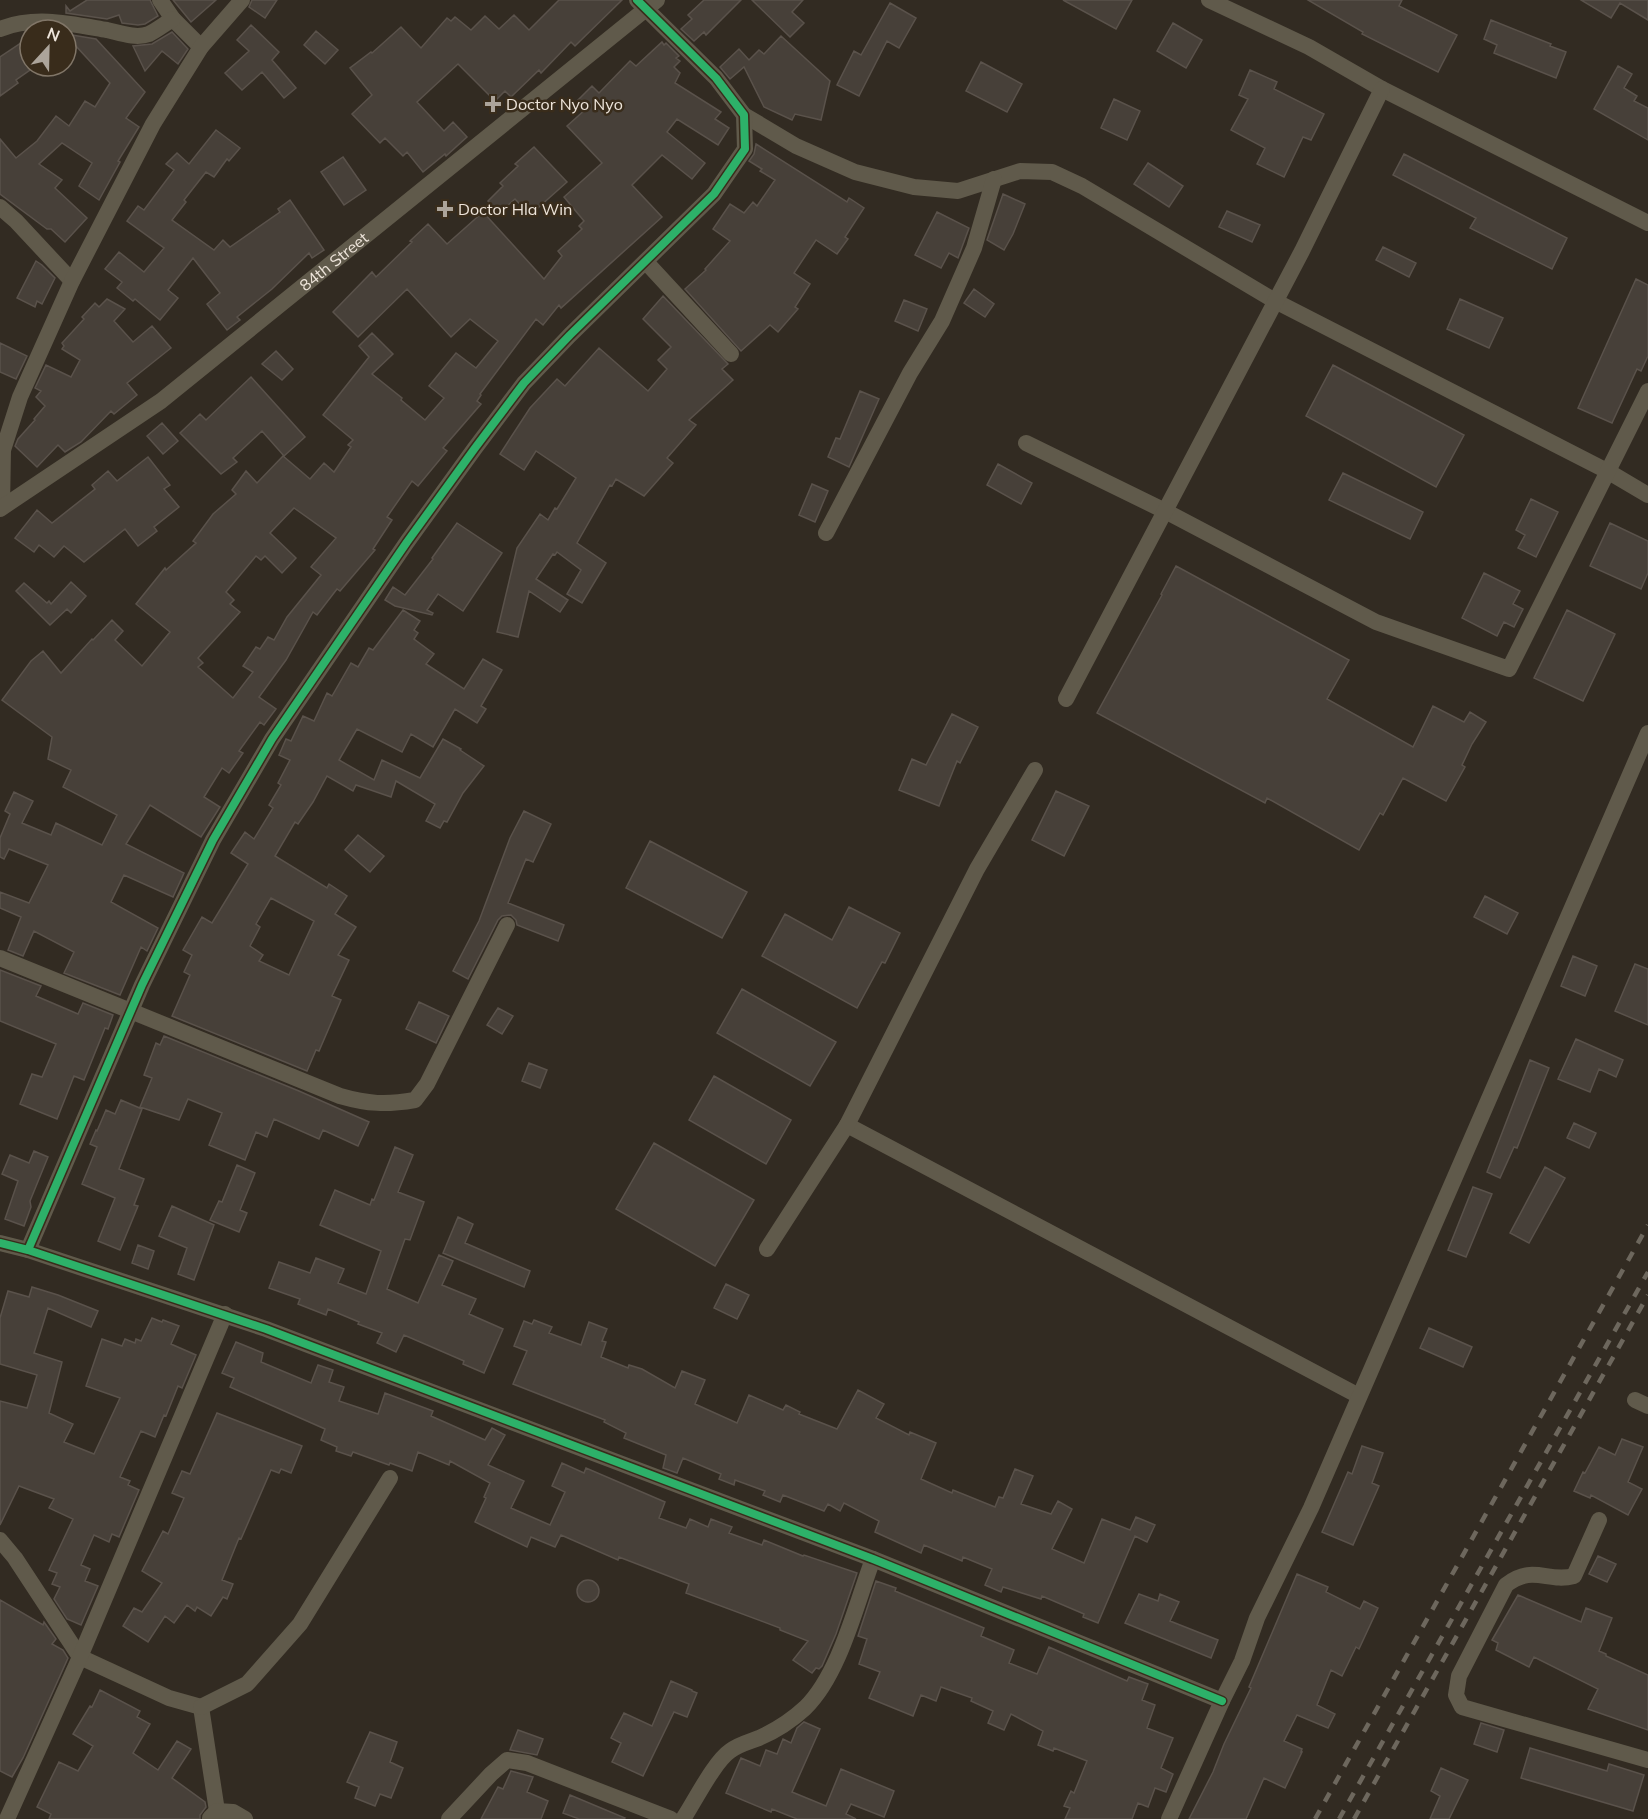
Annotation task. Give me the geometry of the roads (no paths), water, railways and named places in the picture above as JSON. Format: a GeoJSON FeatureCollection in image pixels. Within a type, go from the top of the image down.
{"type":"FeatureCollection","features":[{"type":"Feature","properties":{"kind":"street"},"geometry":{"type":"LineString","coordinates":[[160,0],[173,19],[201,47]]}},
{"type":"Feature","properties":{"kind":"street"},"geometry":{"type":"LineString","coordinates":[[1,508],[3,450],[20,398],[72,281],[153,124],[201,47],[242,0]]}},
{"type":"Feature","properties":{"kind":"street"},"geometry":{"type":"LineString","coordinates":[[1209,0],[1309,47],[1382,89],[1648,224]]}},
{"type":"Feature","properties":{"kind":"street"},"geometry":{"type":"LineString","coordinates":[[646,3],[716,78],[744,115],[796,146],[855,172],[915,187],[958,191],[1020,171],[1052,172],[1082,186],[1275,302],[1609,472],[1648,495]]}},
{"type":"Feature","properties":{"kind":"street","name":"84th Street"},"geometry":{"type":"LineString","coordinates":[[1,508],[161,401],[646,3]]}},
{"type":"Feature","properties":{"kind":"street"},"geometry":{"type":"LineString","coordinates":[[0,29],[35,21],[70,23],[135,36],[149,34],[173,19]]}},
{"type":"Feature","properties":{"kind":"street"},"geometry":{"type":"LineString","coordinates":[[1066,699],[1275,302],[1382,89]]}},
{"type":"Feature","properties":{"kind":"street"},"geometry":{"type":"LineString","coordinates":[[28,1250],[131,1011],[213,840],[272,739],[406,542],[524,383],[714,194],[745,149],[744,115]]}},
{"type":"Feature","properties":{"kind":"street"},"geometry":{"type":"LineString","coordinates":[[826,533],[910,373],[942,321],[974,248],[994,179]]}},
{"type":"Feature","properties":{"kind":"street"},"geometry":{"type":"LineString","coordinates":[[0,207],[16,220],[72,281]]}},
{"type":"Feature","properties":{"kind":"street"},"geometry":{"type":"LineString","coordinates":[[646,262],[731,354]]}},
{"type":"Feature","properties":{"kind":"street"},"geometry":{"type":"LineString","coordinates":[[1026,443],[1165,511],[1376,622],[1509,669],[1648,392]]}},
{"type":"Feature","properties":{"kind":"street"},"geometry":{"type":"LineString","coordinates":[[1169,1819],[1242,1660],[1257,1618],[1311,1508],[1648,733]]}},
{"type":"Feature","properties":{"kind":"street"},"geometry":{"type":"LineString","coordinates":[[767,1249],[847,1125],[977,869],[1035,770]]}},
{"type":"Feature","properties":{"kind":"street"},"geometry":{"type":"LineString","coordinates":[[0,958],[340,1095],[366,1103],[393,1104],[415,1101],[427,1084],[507,925]]}},
{"type":"Feature","properties":{"kind":"street"},"geometry":{"type":"LineString","coordinates":[[847,1125],[1359,1396]]}},
{"type":"Feature","properties":{"kind":"street"},"geometry":{"type":"LineString","coordinates":[[0,1243],[225,1314],[873,1559],[1222,1701]]}},
{"type":"Feature","properties":{"kind":"street"},"geometry":{"type":"LineString","coordinates":[[7,1816],[80,1656],[225,1314]]}},
{"type":"Feature","properties":{"kind":"street"},"geometry":{"type":"LineString","coordinates":[[0,1540],[15,1558],[80,1656],[169,1698],[201,1707],[247,1684],[300,1624],[390,1478]]}},
{"type":"Feature","properties":{"kind":"street"},"geometry":{"type":"LineString","coordinates":[[1599,1520],[1574,1576],[1562,1579],[1529,1574],[1515,1577],[1506,1585],[1459,1676],[1456,1695],[1462,1707],[1648,1760]]}},
{"type":"Feature","properties":{"kind":"street"},"geometry":{"type":"LineString","coordinates":[[683,1819],[719,1762],[728,1752],[768,1734],[792,1718],[806,1707],[823,1686],[839,1652],[873,1559]]}},
{"type":"Feature","properties":{"kind":"street"},"geometry":{"type":"LineString","coordinates":[[201,1707],[213,1815],[233,1812],[245,1819]]}},
{"type":"Feature","properties":{"kind":"street"},"geometry":{"type":"LineString","coordinates":[[449,1819],[507,1760],[527,1763],[670,1819]]}},
{"type":"Feature","properties":{"kind":"railway"},"geometry":{"type":"LineString","coordinates":[[1315,1819],[1648,1225]]}},
{"type":"Feature","properties":{"kind":"railway"},"geometry":{"type":"LineString","coordinates":[[1339,1819],[1648,1272]]}},
{"type":"Feature","properties":{"kind":"railway"},"geometry":{"type":"LineString","coordinates":[[1354,1819],[1648,1295]]}},
{"type":"Feature","properties":{"kind":"place","name":"Doctor Nyo Nyo"},"geometry":{"type":"Point","coordinates":[493,104]}},
{"type":"Feature","properties":{"kind":"place","name":"Doctor Hla Win"},"geometry":{"type":"Point","coordinates":[445,209]}}]}
